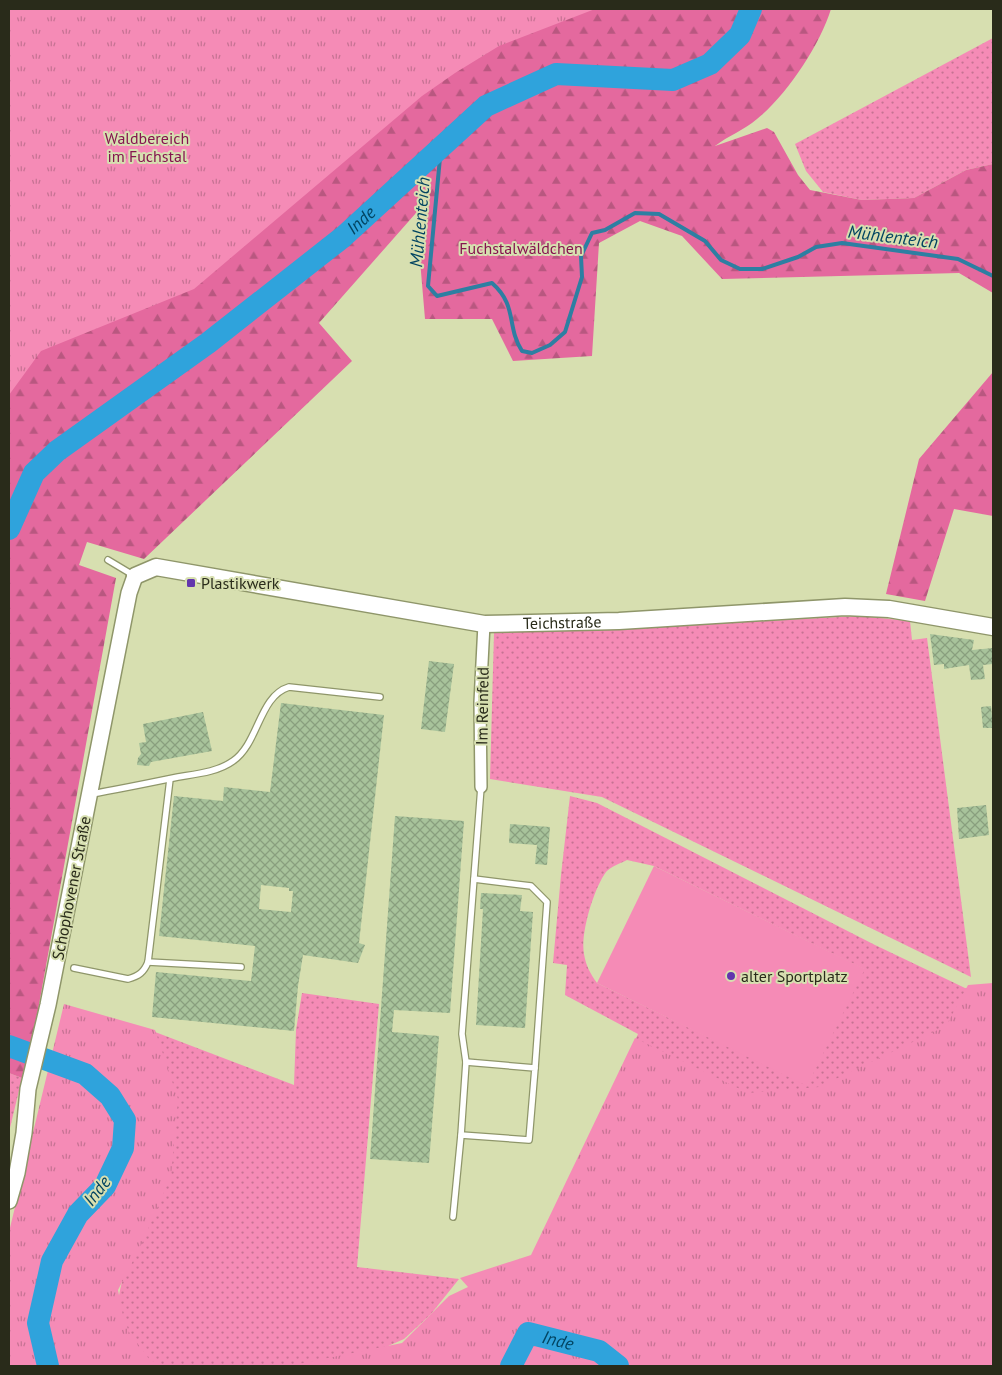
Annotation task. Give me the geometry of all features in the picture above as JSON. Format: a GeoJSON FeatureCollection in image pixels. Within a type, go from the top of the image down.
{"type":"FeatureCollection","features":[{"type":"Feature","properties":{"kind":"main road","name":"Teichstraße"},"geometry":{"type":"LineString","coordinates":[[135,576],[156,567],[484,624],[619,621],[845,608],[889,609],[993,627]]}},
{"type":"Feature","properties":{"kind":"street","name":"Schophovener Straße"},"geometry":{"type":"LineString","coordinates":[[9,1201],[13,1172],[24,1133],[28,1089],[46,1014],[129,593],[135,576]]}},
{"type":"Feature","properties":{"kind":"street","name":"Im Reinfeld"},"geometry":{"type":"LineString","coordinates":[[480,787],[480,702],[484,624]]}},
{"type":"Feature","properties":{"kind":"lane"},"geometry":{"type":"LineString","coordinates":[[108,560],[135,576]]}},
{"type":"Feature","properties":{"kind":"lane"},"geometry":{"type":"LineString","coordinates":[[89,794],[209,771],[232,762],[252,740],[266,708],[280,690],[289,687],[380,697]]}},
{"type":"Feature","properties":{"kind":"lane"},"geometry":{"type":"LineString","coordinates":[[74,968],[128,979],[137,977],[143,972],[148,962],[170,779]]}},
{"type":"Feature","properties":{"kind":"lane"},"geometry":{"type":"LineString","coordinates":[[454,1217],[462,1135],[466,1062],[462,1034],[480,787]]}},
{"type":"Feature","properties":{"kind":"lane"},"geometry":{"type":"LineString","coordinates":[[462,1135],[528,1140],[547,902],[531,886],[474,879]]}},
{"type":"Feature","properties":{"kind":"lane"},"geometry":{"type":"LineString","coordinates":[[148,962],[241,967]]}},
{"type":"Feature","properties":{"kind":"lane"},"geometry":{"type":"LineString","coordinates":[[466,1062],[535,1068]]}},
{"type":"Feature","properties":{"kind":"green space","name":"Fuchstalwäldchen"},"geometry":{"type":"Polygon","coordinates":[[[9,9],[831,9],[810,54],[779,97],[752,123],[715,146],[767,128],[774,132],[798,175],[810,190],[862,200],[914,198],[966,170],[993,164],[993,293],[959,273],[722,279],[682,236],[640,221],[599,243],[592,356],[513,361],[492,319],[425,319],[416,213],[319,323],[352,361],[144,559],[87,542],[79,565],[116,578],[38,1010],[22,1078],[9,1073],[9,9]]]}},
{"type":"Feature","properties":{"kind":"green space","name":"Waldbereich im Fuchstal"},"geometry":{"type":"Polygon","coordinates":[[[9,9],[595,9],[499,46],[455,73],[422,96],[194,289],[41,351],[9,395],[9,9]]]}},
{"type":"Feature","properties":{"kind":"green space"},"geometry":{"type":"Polygon","coordinates":[[[993,38],[993,164],[966,170],[914,198],[862,200],[823,192],[806,171],[795,144],[993,38]]]}},
{"type":"Feature","properties":{"kind":"green space"},"geometry":{"type":"Polygon","coordinates":[[[993,372],[993,516],[954,509],[925,601],[886,594],[919,459],[993,372]]]}},
{"type":"Feature","properties":{"kind":"green space"},"geometry":{"type":"Polygon","coordinates":[[[859,616],[910,621],[912,640],[927,638],[971,977],[602,797],[490,779],[494,633],[859,616]]]}},
{"type":"Feature","properties":{"kind":"green space"},"geometry":{"type":"Polygon","coordinates":[[[570,796],[597,803],[875,945],[965,988],[993,989],[993,1366],[537,1255],[638,1034],[565,995],[567,965],[553,963],[570,796]],[[627,860],[608,870],[601,879],[589,912],[584,935],[584,954],[590,973],[597,983],[807,1085],[864,969],[654,866],[627,860]]]}},
{"type":"Feature","properties":{"kind":"green space","name":"alter Sportplatz"},"geometry":{"type":"Polygon","coordinates":[[[654,866],[865,969],[807,1086],[597,983],[654,866]]]}},
{"type":"Feature","properties":{"kind":"green space"},"geometry":{"type":"Polygon","coordinates":[[[993,983],[993,1366],[289,1366],[402,1343],[449,1296],[468,1287],[460,1278],[531,1255],[635,1038],[748,1093],[819,1087],[946,1026],[968,985],[993,983]]]}},
{"type":"Feature","properties":{"kind":"green space"},"geometry":{"type":"Polygon","coordinates":[[[302,993],[379,1004],[357,1267],[459,1279],[431,1314],[404,1339],[377,1351],[301,1366],[153,1366],[124,1334],[119,1322],[118,1313],[119,1295],[128,1261],[142,1027],[294,1085],[296,1030],[302,993]]]}},
{"type":"Feature","properties":{"kind":"green space"},"geometry":{"type":"Polygon","coordinates":[[[64,1004],[155,1030],[178,1099],[171,1176],[142,1243],[118,1290],[123,1316],[129,1332],[149,1359],[161,1366],[9,1366],[9,1232],[64,1004]]]}},
{"type":"Feature","properties":{"kind":"green space"},"geometry":{"type":"Polygon","coordinates":[[[9,1073],[22,1078],[9,1132],[9,1073]]]}},
{"type":"Feature","properties":{"kind":"building"},"geometry":{"type":"Polygon","coordinates":[[[930,634],[974,640],[972,650],[993,648],[993,664],[983,665],[985,679],[971,680],[969,665],[944,669],[944,664],[934,665],[930,634]]]}},
{"type":"Feature","properties":{"kind":"building"},"geometry":{"type":"Polygon","coordinates":[[[429,661],[454,664],[445,732],[421,729],[429,661]]]}},
{"type":"Feature","properties":{"kind":"building"},"geometry":{"type":"Polygon","coordinates":[[[281,703],[384,715],[359,943],[365,945],[358,963],[303,955],[294,1031],[152,1017],[156,972],[251,981],[255,946],[159,936],[174,796],[223,801],[224,787],[270,792],[281,703]],[[261,885],[259,909],[291,912],[293,891],[289,891],[289,888],[261,885]]]}},
{"type":"Feature","properties":{"kind":"building"},"geometry":{"type":"Polygon","coordinates":[[[991,706],[993,728],[983,728],[981,707],[991,706]]]}},
{"type":"Feature","properties":{"kind":"building"},"geometry":{"type":"Polygon","coordinates":[[[203,712],[212,751],[151,762],[149,766],[137,765],[141,754],[139,743],[146,742],[143,724],[203,712]]]}},
{"type":"Feature","properties":{"kind":"building"},"geometry":{"type":"Polygon","coordinates":[[[986,805],[989,835],[959,839],[957,808],[986,805]]]}},
{"type":"Feature","properties":{"kind":"building"},"geometry":{"type":"Polygon","coordinates":[[[395,816],[464,821],[450,1013],[394,1010],[392,1032],[439,1036],[429,1163],[370,1159],[395,816]]]}},
{"type":"Feature","properties":{"kind":"building"},"geometry":{"type":"Polygon","coordinates":[[[510,824],[550,827],[547,865],[535,864],[537,845],[509,843],[510,824]]]}},
{"type":"Feature","properties":{"kind":"building"},"geometry":{"type":"Polygon","coordinates":[[[481,893],[522,895],[520,911],[533,912],[525,1028],[476,1025],[483,909],[480,909],[481,893]]]}},
{"type":"Feature","properties":{"kind":"waterway","name":"Inde"},"geometry":{"type":"LineString","coordinates":[[9,529],[34,473],[57,451],[208,343],[343,237],[486,106],[556,74],[673,80],[710,64],[740,35],[751,9]]}},
{"type":"Feature","properties":{"kind":"waterway","name":"Mühlenteich"},"geometry":{"type":"LineString","coordinates":[[441,147],[428,286],[437,296],[492,283],[500,292],[509,308],[514,333],[522,351],[532,353],[550,345],[565,332],[582,277],[581,256],[592,233],[605,230],[635,213],[659,214],[705,241],[721,260],[740,269],[762,269],[798,257],[816,247],[842,243],[958,259],[993,276]]}},
{"type":"Feature","properties":{"kind":"waterway","name":"Inde"},"geometry":{"type":"LineString","coordinates":[[9,1046],[85,1074],[110,1096],[125,1120],[123,1148],[105,1186],[78,1214],[52,1261],[38,1323],[48,1366]]}},
{"type":"Feature","properties":{"kind":"waterway","name":"Inde"},"geometry":{"type":"LineString","coordinates":[[511,1366],[528,1333],[599,1351],[618,1366]]}},
{"type":"Feature","properties":{"kind":"place","name":"Plastikwerk"},"geometry":{"type":"Point","coordinates":[191,583]}},
{"type":"Feature","properties":{"kind":"place","name":"alter Sportplatz"},"geometry":{"type":"Point","coordinates":[731,976]}}]}
